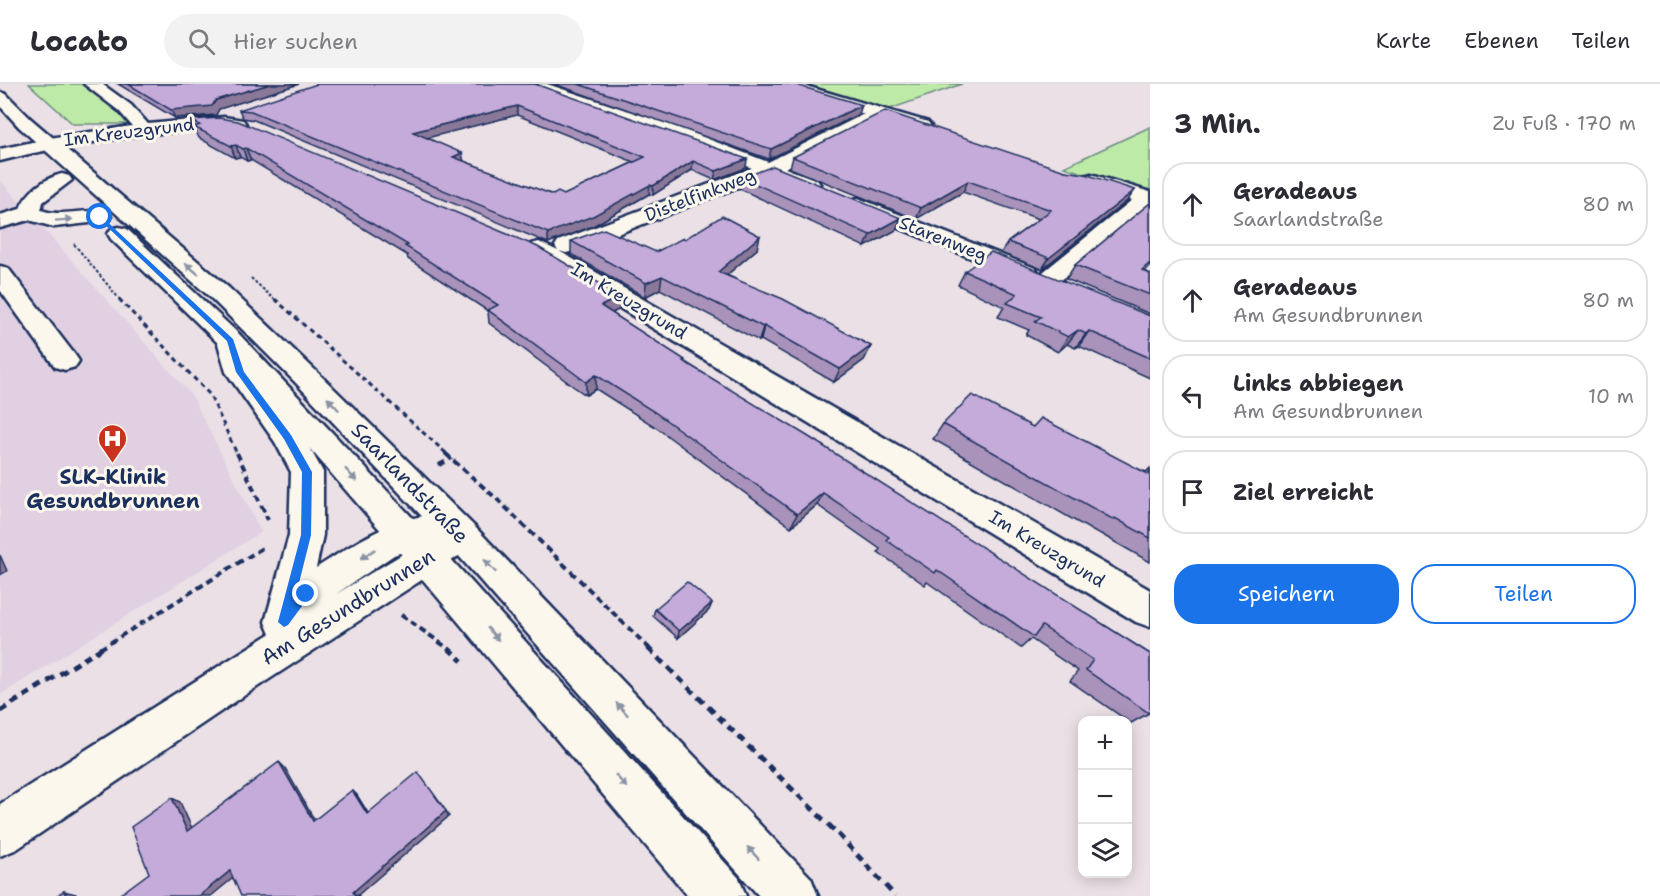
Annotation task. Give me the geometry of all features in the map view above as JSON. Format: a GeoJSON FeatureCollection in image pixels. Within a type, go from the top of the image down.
{"type":"FeatureCollection","features":[{"type":"Feature","properties":{"kind":"street"},"geometry":{"type":"LineString","coordinates":[[92,84],[125,108],[143,128]]}},
{"type":"Feature","properties":{"kind":"street","name":"Starenweg"},"geometry":{"type":"LineString","coordinates":[[532,84],[770,168],[1067,290]]}},
{"type":"Feature","properties":{"kind":"street"},"geometry":{"type":"LineString","coordinates":[[783,84],[936,130]]}},
{"type":"Feature","properties":{"kind":"street"},"geometry":{"type":"LineString","coordinates":[[573,97],[600,87]]}},
{"type":"Feature","properties":{"kind":"street","name":"Saarlandstraße"},"geometry":{"type":"LineString","coordinates":[[0,97],[62,180],[230,340],[416,546],[721,896]]}},
{"type":"Feature","properties":{"kind":"street","name":"Distelfinkweg"},"geometry":{"type":"LineString","coordinates":[[548,253],[770,168],[880,112]]}},
{"type":"Feature","properties":{"kind":"street","name":"Im Kreuzgrund"},"geometry":{"type":"LineString","coordinates":[[0,155],[38,145],[143,128],[252,119]]}},
{"type":"Feature","properties":{"kind":"street","name":"Saarlandstraße"},"geometry":{"type":"LineString","coordinates":[[0,120],[38,145],[220,293],[305,376],[462,536],[793,896]]}},
{"type":"Feature","properties":{"kind":"street"},"geometry":{"type":"LineString","coordinates":[[1069,173],[1149,198]]}},
{"type":"Feature","properties":{"kind":"street"},"geometry":{"type":"LineString","coordinates":[[29,213],[34,199],[62,180]]}},
{"type":"Feature","properties":{"kind":"street"},"geometry":{"type":"LineString","coordinates":[[1046,281],[1149,198]]}},
{"type":"Feature","properties":{"kind":"street"},"geometry":{"type":"LineString","coordinates":[[0,222],[29,213],[54,221],[100,217]]}},
{"type":"Feature","properties":{"kind":"street","name":"Im Kreuzgrund"},"geometry":{"type":"LineString","coordinates":[[515,239],[548,253],[1150,610]]}},
{"type":"Feature","properties":{"kind":"street"},"geometry":{"type":"LineString","coordinates":[[0,273],[8,298],[65,361]]}},
{"type":"Feature","properties":{"kind":"street","name":"Am Gesundbrunnen"},"geometry":{"type":"LineString","coordinates":[[230,340],[240,372],[288,437],[307,472],[306,535],[284,622]]}},
{"type":"Feature","properties":{"kind":"street","name":"Am Gesundbrunnen"},"geometry":{"type":"LineString","coordinates":[[0,832],[239,675],[416,546],[425,530],[443,531],[462,536]]}},
{"type":"Feature","properties":{"kind":"street","name":"Am Gesundbrunnen"},"geometry":{"type":"LineString","coordinates":[[239,675],[306,594],[381,545],[416,546]]}},
{"type":"Feature","properties":{"kind":"path"},"geometry":{"type":"LineString","coordinates":[[54,221],[133,316],[210,395],[268,520]]}},
{"type":"Feature","properties":{"kind":"path"},"geometry":{"type":"LineString","coordinates":[[248,275],[498,500],[828,824],[895,896]]}},
{"type":"Feature","properties":{"kind":"path"},"geometry":{"type":"LineString","coordinates":[[0,711],[269,544]]}},
{"type":"Feature","properties":{"kind":"shaded area","name":"SLK-Klinik Gesundbrunnen"},"geometry":{"type":"Polygon","coordinates":[[[0,180],[192,396],[261,532],[0,695],[0,180]]]}},
{"type":"Feature","properties":{"kind":"green space"},"geometry":{"type":"Polygon","coordinates":[[[29,84],[87,84],[121,109],[132,124],[73,124],[29,84]]]}},
{"type":"Feature","properties":{"kind":"green space"},"geometry":{"type":"Polygon","coordinates":[[[797,84],[962,84],[887,110],[797,84]]]}},
{"type":"Feature","properties":{"kind":"green space"},"geometry":{"type":"Polygon","coordinates":[[[1150,127],[1150,195],[1064,167],[1150,127]]]}},
{"type":"Feature","properties":{"kind":"building"},"geometry":{"type":"Polygon","coordinates":[[[128,84],[270,84],[216,100],[212,106],[171,110],[128,84]]]}},
{"type":"Feature","properties":{"kind":"building"},"geometry":{"type":"Polygon","coordinates":[[[317,84],[535,84],[747,159],[716,171],[693,161],[653,186],[650,185],[593,216],[548,233],[251,111],[239,110],[317,84]],[[517,106],[413,132],[462,153],[453,157],[553,195],[558,192],[564,195],[645,157],[517,106]]]}},
{"type":"Feature","properties":{"kind":"building"},"geometry":{"type":"Polygon","coordinates":[[[578,84],[793,84],[862,105],[771,149],[578,84]]]}},
{"type":"Feature","properties":{"kind":"building"},"geometry":{"type":"Polygon","coordinates":[[[885,111],[1065,171],[1085,174],[1135,190],[1049,258],[1008,242],[1051,210],[968,181],[921,208],[793,157],[885,111]]]}},
{"type":"Feature","properties":{"kind":"building"},"geometry":{"type":"Polygon","coordinates":[[[219,118],[238,121],[538,247],[621,296],[601,306],[685,360],[683,361],[809,437],[1150,654],[1150,712],[1086,670],[1093,660],[1042,626],[1034,637],[937,570],[935,573],[886,540],[889,537],[823,493],[797,514],[656,413],[596,375],[586,382],[488,310],[498,305],[405,246],[408,245],[246,148],[231,146],[194,127],[200,125],[191,120],[219,118]]]}},
{"type":"Feature","properties":{"kind":"building"},"geometry":{"type":"Polygon","coordinates":[[[773,166],[901,218],[870,235],[742,178],[773,166]]]}},
{"type":"Feature","properties":{"kind":"building"},"geometry":{"type":"Polygon","coordinates":[[[1150,203],[1150,263],[1142,270],[1150,274],[1150,295],[1075,265],[1150,203]]]}},
{"type":"Feature","properties":{"kind":"building"},"geometry":{"type":"Polygon","coordinates":[[[722,216],[760,236],[718,272],[783,299],[871,346],[840,369],[764,326],[662,276],[646,283],[571,241],[604,229],[656,252],[685,239],[722,216]]]}},
{"type":"Feature","properties":{"kind":"building"},"geometry":{"type":"Polygon","coordinates":[[[991,252],[1150,316],[1150,358],[1089,331],[1086,334],[1078,330],[1068,337],[1035,321],[1041,317],[1007,303],[1017,294],[965,271],[991,252]]]}},
{"type":"Feature","properties":{"kind":"building"},"geometry":{"type":"Polygon","coordinates":[[[972,395],[1033,427],[1041,418],[1148,474],[1150,471],[1150,538],[943,424],[972,395]]]}},
{"type":"Feature","properties":{"kind":"building"},"geometry":{"type":"Polygon","coordinates":[[[687,582],[712,603],[679,631],[655,609],[687,582]]]}},
{"type":"Feature","properties":{"kind":"building"},"geometry":{"type":"Polygon","coordinates":[[[279,762],[313,821],[352,790],[367,814],[418,772],[446,811],[353,892],[356,896],[241,896],[230,871],[199,896],[118,896],[149,873],[131,827],[172,798],[187,831],[279,762]]]}},
{"type":"Feature","properties":{"kind":"place","name":"SLK-Klinik Gesundbrunnen"},"geometry":{"type":"Point","coordinates":[113,464]}},
{"type":"Feature","properties":{"kind":"route"},"geometry":{"type":"LineString","coordinates":[[100,217],[230,340],[240,372],[288,437],[307,472],[306,535],[284,622],[306,594]]}}]}
